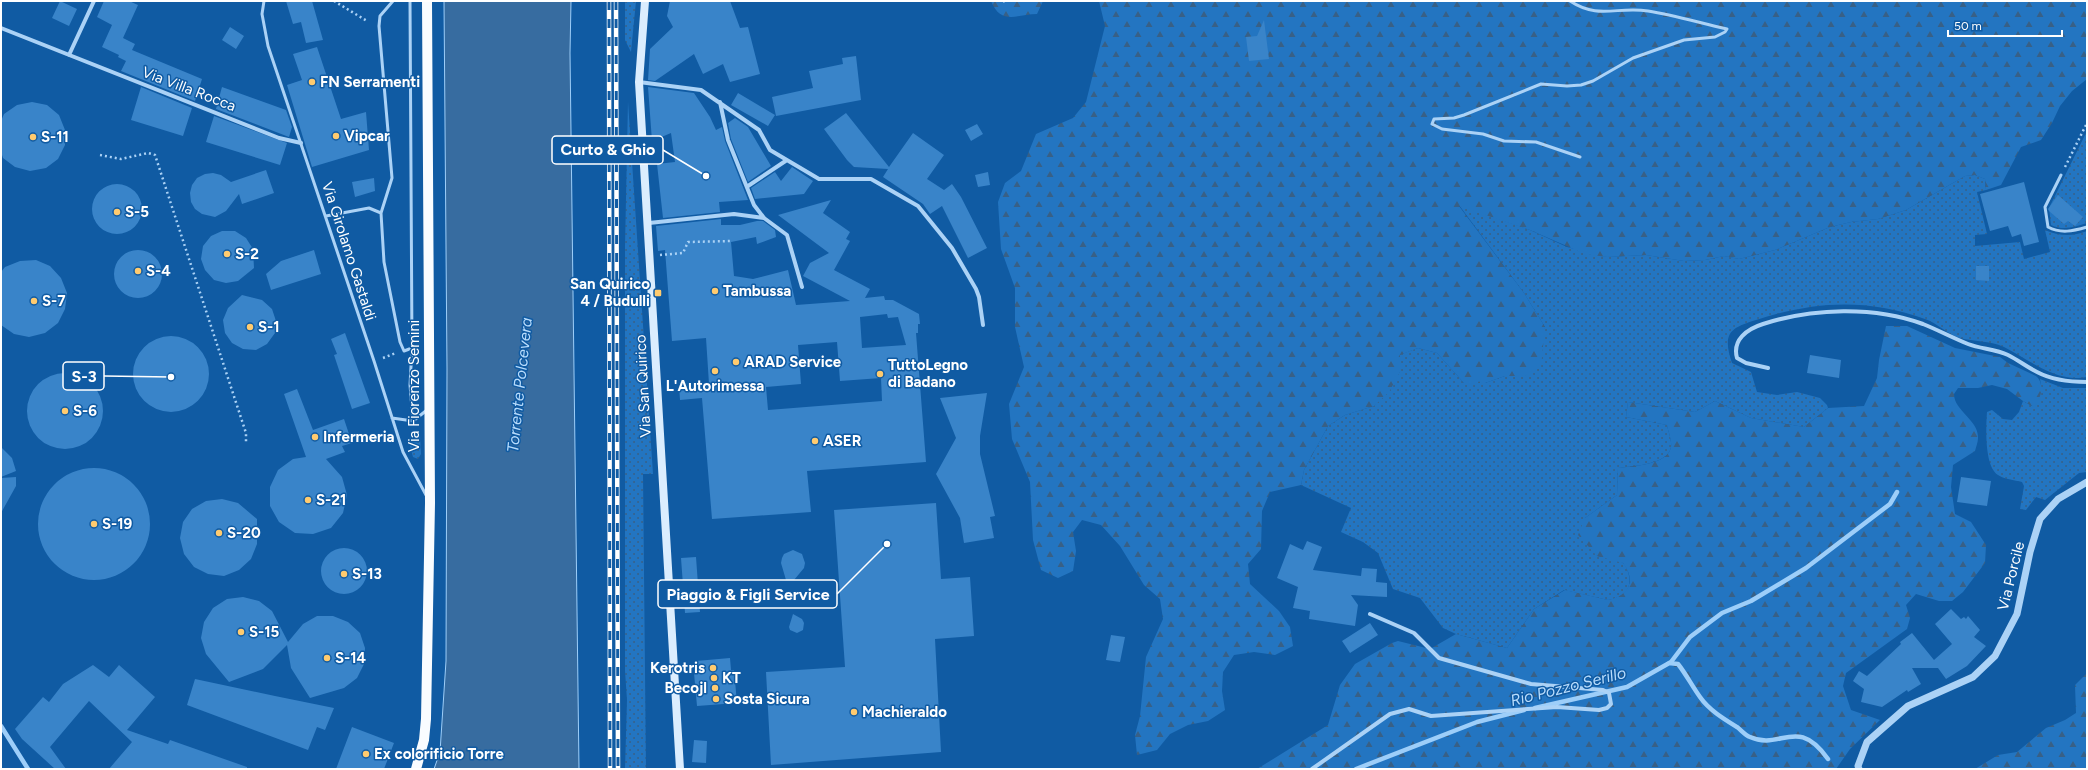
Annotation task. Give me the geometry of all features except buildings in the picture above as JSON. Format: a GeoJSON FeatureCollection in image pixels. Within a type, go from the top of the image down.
{"type":"FeatureCollection","features":[{"type":"Feature","properties":{"kind":"main road","name":"Via Fiorenzo Semini"},"geometry":{"type":"LineString","coordinates":[[416,769],[424,740],[426,719],[430,503],[427,1]]}},
{"type":"Feature","properties":{"kind":"main road","name":"Via San Quirico"},"geometry":{"type":"LineString","coordinates":[[645,1],[639,82],[649,223],[658,412],[680,769]]}},
{"type":"Feature","properties":{"kind":"street"},"geometry":{"type":"LineString","coordinates":[[70,55],[94,1]]}},
{"type":"Feature","properties":{"kind":"street","name":"Via Villa Rocca"},"geometry":{"type":"LineString","coordinates":[[1,28],[279,138],[301,143]]}},
{"type":"Feature","properties":{"kind":"street"},"geometry":{"type":"LineString","coordinates":[[639,82],[701,90],[759,130],[770,150],[819,179],[871,179],[918,206],[952,248],[976,289],[979,297],[983,325]]}},
{"type":"Feature","properties":{"kind":"street"},"geometry":{"type":"LineString","coordinates":[[720,102],[728,140],[748,186],[754,205],[764,218],[787,235],[802,287]]}},
{"type":"Feature","properties":{"kind":"street"},"geometry":{"type":"LineString","coordinates":[[748,186],[787,160]]}},
{"type":"Feature","properties":{"kind":"street"},"geometry":{"type":"LineString","coordinates":[[649,223],[734,214],[764,218]]}},
{"type":"Feature","properties":{"kind":"street"},"geometry":{"type":"LineString","coordinates":[[1768,368],[1746,363],[1737,358],[1737,344],[1743,334],[1753,327],[1770,322],[1826,312],[1880,313],[1923,324],[1969,345],[1992,349],[2008,355],[2037,372],[2055,378],[2087,382]]}},
{"type":"Feature","properties":{"kind":"street","name":"Via Porcile"},"geometry":{"type":"LineString","coordinates":[[1859,769],[1858,766],[1867,742],[1908,706],[1973,676],[1995,656],[2017,614],[2030,552],[2040,519],[2058,499],[2087,482]]}},
{"type":"Feature","properties":{"kind":"street"},"geometry":{"type":"LineString","coordinates":[[1312,769],[1390,714],[1409,709],[1431,716],[1557,707],[1599,710],[1607,708],[1611,704],[1609,693],[1603,690],[1531,684],[1439,658],[1414,633],[1370,614]]}},
{"type":"Feature","properties":{"kind":"lane","name":"Via Girolamo Gastaldi"},"geometry":{"type":"LineString","coordinates":[[264,1],[262,14],[268,46],[326,216],[403,452],[430,503]]}},
{"type":"Feature","properties":{"kind":"lane"},"geometry":{"type":"LineString","coordinates":[[393,1],[380,16],[379,26],[392,178],[381,213],[384,262],[400,342],[404,350],[412,348]]}},
{"type":"Feature","properties":{"kind":"lane"},"geometry":{"type":"LineString","coordinates":[[410,1],[412,348],[410,385],[412,421]]}},
{"type":"Feature","properties":{"kind":"lane"},"geometry":{"type":"LineString","coordinates":[[1570,1],[1593,12],[1634,9],[1648,10],[1726,29],[1725,32],[1715,38],[1684,40],[1632,58],[1593,81],[1581,85],[1567,86],[1541,84],[1464,115],[1454,118],[1434,119],[1432,124],[1442,129],[1483,134],[1504,141],[1536,142],[1580,157]]}},
{"type":"Feature","properties":{"kind":"lane"},"geometry":{"type":"LineString","coordinates":[[2061,175],[2045,207],[2048,227],[2055,231],[2071,232],[2087,227]]}},
{"type":"Feature","properties":{"kind":"lane"},"geometry":{"type":"LineString","coordinates":[[326,216],[369,208],[381,213]]}},
{"type":"Feature","properties":{"kind":"lane"},"geometry":{"type":"LineString","coordinates":[[392,418],[412,421],[429,409]]}},
{"type":"Feature","properties":{"kind":"path"},"geometry":{"type":"LineString","coordinates":[[334,1],[367,21]]}},
{"type":"Feature","properties":{"kind":"path"},"geometry":{"type":"LineString","coordinates":[[2061,175],[2087,123]]}},
{"type":"Feature","properties":{"kind":"path"},"geometry":{"type":"LineString","coordinates":[[100,156],[121,159],[148,153],[155,155],[243,425],[246,442]]}},
{"type":"Feature","properties":{"kind":"path"},"geometry":{"type":"LineString","coordinates":[[656,255],[683,253],[688,242],[732,241]]}},
{"type":"Feature","properties":{"kind":"path"},"geometry":{"type":"LineString","coordinates":[[383,358],[404,350]]}},
{"type":"Feature","properties":{"kind":"green space"},"geometry":{"type":"Polygon","coordinates":[[[625,1],[636,1],[631,52],[625,40],[625,1]]]}},
{"type":"Feature","properties":{"kind":"green space"},"geometry":{"type":"Polygon","coordinates":[[[991,1],[1043,1],[1037,14],[1011,17],[1000,14],[995,9],[991,1]]]}},
{"type":"Feature","properties":{"kind":"green space"},"geometry":{"type":"Polygon","coordinates":[[[1099,1],[2087,1],[2087,79],[2072,91],[2060,106],[2052,123],[2041,140],[2021,147],[2001,185],[1986,190],[1985,179],[1975,175],[1965,176],[1906,210],[1878,219],[1851,222],[1830,227],[1775,250],[1739,259],[1724,256],[1705,260],[1684,261],[1646,255],[1607,257],[1585,254],[1530,230],[1459,206],[1524,293],[1545,327],[1541,366],[1525,376],[1505,376],[1485,383],[1464,383],[1437,353],[1418,348],[1400,355],[1400,372],[1389,392],[1374,406],[1345,415],[1328,426],[1304,470],[1301,485],[1270,492],[1262,511],[1261,549],[1248,564],[1250,584],[1279,611],[1290,627],[1293,646],[1275,655],[1254,652],[1234,655],[1223,672],[1222,691],[1225,710],[1208,721],[1188,725],[1170,734],[1157,750],[1137,755],[1135,735],[1140,716],[1146,657],[1163,619],[1160,599],[1144,585],[1120,546],[1101,525],[1082,520],[1073,532],[1076,551],[1073,571],[1058,578],[1041,570],[1033,540],[1030,482],[1012,439],[1009,404],[1024,367],[1015,327],[1015,288],[1001,249],[998,202],[1005,183],[1021,171],[1036,134],[1073,118],[1086,102],[1105,26],[1099,1]]]}},
{"type":"Feature","properties":{"kind":"green space"},"geometry":{"type":"Polygon","coordinates":[[[628,102],[653,474],[643,474],[646,769],[625,769],[627,700],[625,671],[625,246],[628,102]]]}},
{"type":"Feature","properties":{"kind":"green space"},"geometry":{"type":"Polygon","coordinates":[[[2087,131],[2087,223],[2069,228],[2056,227],[2051,225],[2049,208],[2087,131]]]}},
{"type":"Feature","properties":{"kind":"green space"},"geometry":{"type":"Polygon","coordinates":[[[1975,175],[1985,179],[1986,190],[1977,192],[1987,234],[1975,235],[1975,246],[2020,242],[2024,259],[2050,252],[2045,230],[2055,234],[2066,235],[2087,231],[2087,377],[2065,377],[2054,374],[2004,347],[1987,342],[1960,338],[1925,319],[1903,312],[1882,308],[1840,304],[1820,306],[1778,314],[1740,326],[1730,333],[1728,338],[1729,353],[1732,363],[1751,372],[1757,392],[1777,395],[1797,392],[1820,398],[1828,408],[1804,427],[1751,418],[1715,401],[1695,412],[1628,402],[1626,417],[1667,425],[1671,447],[1663,458],[1657,461],[1649,464],[1618,468],[1617,495],[1585,518],[1597,556],[1619,561],[1624,564],[1628,572],[1628,587],[1619,597],[1608,600],[1564,590],[1534,609],[1507,648],[1456,634],[1443,628],[1420,598],[1393,589],[1378,553],[1363,542],[1341,532],[1351,508],[1301,485],[1304,470],[1328,426],[1345,415],[1374,406],[1400,372],[1399,355],[1418,348],[1437,353],[1464,383],[1485,383],[1505,376],[1525,376],[1545,327],[1524,293],[1459,205],[1530,230],[1567,247],[1607,257],[1646,255],[1684,261],[1705,260],[1724,256],[1739,259],[1775,250],[1830,227],[1851,222],[1878,219],[1906,210],[1965,176],[1975,175]]]}},
{"type":"Feature","properties":{"kind":"green space"},"geometry":{"type":"Polygon","coordinates":[[[1886,326],[1907,326],[1955,348],[2000,357],[2008,363],[2036,376],[2041,383],[2041,392],[2038,400],[2032,406],[2007,389],[1992,385],[1978,388],[1958,388],[1954,394],[1958,406],[1975,426],[1978,438],[1975,451],[1953,465],[1951,487],[1955,514],[1971,522],[1986,545],[1985,563],[1963,592],[1952,601],[1939,601],[1916,594],[1906,605],[1910,618],[1907,629],[1846,673],[1843,686],[1851,710],[1880,720],[1850,749],[1836,769],[1257,769],[1328,725],[1340,685],[1355,664],[1392,643],[1398,641],[1430,649],[1456,634],[1507,648],[1534,609],[1565,590],[1608,600],[1621,595],[1626,591],[1630,581],[1627,569],[1623,563],[1597,556],[1578,535],[1585,518],[1617,495],[1618,468],[1649,464],[1657,461],[1664,458],[1671,447],[1667,425],[1626,417],[1628,402],[1695,412],[1715,401],[1751,418],[1804,427],[1828,408],[1864,406],[1877,378],[1886,326]]]}},
{"type":"Feature","properties":{"kind":"green space"},"geometry":{"type":"Polygon","coordinates":[[[2040,379],[2063,388],[2087,388],[2087,472],[2079,473],[2045,500],[2036,497],[2026,510],[2020,509],[2024,486],[2022,482],[1998,475],[1993,470],[1990,463],[1987,445],[1987,412],[1992,410],[2003,419],[2012,420],[2019,412],[2023,401],[2032,406],[2041,385],[2040,379]]]}},
{"type":"Feature","properties":{"kind":"green space"},"geometry":{"type":"Polygon","coordinates":[[[414,435],[420,436],[421,454],[418,459],[413,457],[408,439],[414,435]]]}},
{"type":"Feature","properties":{"kind":"green space"},"geometry":{"type":"Polygon","coordinates":[[[2087,673],[2087,769],[1975,769],[1998,755],[2017,752],[2046,728],[2065,720],[2076,713],[2075,685],[2087,673]]]}},
{"type":"Feature","properties":{"kind":"water","name":"Torrente Polcevera"},"geometry":{"type":"Polygon","coordinates":[[[444,1],[571,1],[570,53],[579,769],[434,769],[440,752],[446,661],[447,369],[444,1]]]}},
{"type":"Feature","properties":{"kind":"waterway","name":"Rio Pozzo Serillo"},"geometry":{"type":"LineString","coordinates":[[1535,708],[1627,687],[1671,662],[1690,637],[1722,613],[1751,601],[1806,568],[1890,504],[1897,492]]}},
{"type":"Feature","properties":{"kind":"waterway"},"geometry":{"type":"LineString","coordinates":[[1669,663],[1678,664],[1700,697],[1708,706],[1748,736],[1761,740],[1798,736],[1807,739],[1817,746],[1828,759]]}},
{"type":"Feature","properties":{"kind":"waterway","name":"Rio Pozzo Serillo"},"geometry":{"type":"LineString","coordinates":[[1356,769],[1477,722],[1524,710]]}},
{"type":"Feature","properties":{"kind":"waterway"},"geometry":{"type":"LineString","coordinates":[[1,726],[28,769]]}},
{"type":"Feature","properties":{"kind":"railway"},"geometry":{"type":"LineString","coordinates":[[609,1],[610,769]]}},
{"type":"Feature","properties":{"kind":"railway"},"geometry":{"type":"LineString","coordinates":[[616,1],[618,769]]}},
{"type":"Feature","properties":{"kind":"place","name":"FN Serramenti"},"geometry":{"type":"Point","coordinates":[312,82]}},
{"type":"Feature","properties":{"kind":"place","name":"Vipcar"},"geometry":{"type":"Point","coordinates":[336,136]}},
{"type":"Feature","properties":{"kind":"place","name":"S-11"},"geometry":{"type":"Point","coordinates":[33,137]}},
{"type":"Feature","properties":{"kind":"place","name":"Curto & Ghio"},"geometry":{"type":"Point","coordinates":[706,176]}},
{"type":"Feature","properties":{"kind":"place","name":"S-5"},"geometry":{"type":"Point","coordinates":[117,212]}},
{"type":"Feature","properties":{"kind":"place","name":"S-2"},"geometry":{"type":"Point","coordinates":[227,254]}},
{"type":"Feature","properties":{"kind":"place","name":"S-4"},"geometry":{"type":"Point","coordinates":[138,271]}},
{"type":"Feature","properties":{"kind":"place","name":"Tambussa"},"geometry":{"type":"Point","coordinates":[715,291]}},
{"type":"Feature","properties":{"kind":"place","name":"San Quirico 4 / Budulli"},"geometry":{"type":"Point","coordinates":[658,293]}},
{"type":"Feature","properties":{"kind":"place","name":"S-7"},"geometry":{"type":"Point","coordinates":[34,301]}},
{"type":"Feature","properties":{"kind":"place","name":"S-1"},"geometry":{"type":"Point","coordinates":[250,327]}},
{"type":"Feature","properties":{"kind":"place","name":"ARAD Service"},"geometry":{"type":"Point","coordinates":[736,362]}},
{"type":"Feature","properties":{"kind":"place","name":"L'Autorimessa"},"geometry":{"type":"Point","coordinates":[715,371]}},
{"type":"Feature","properties":{"kind":"place","name":"TuttoLegno di Badano"},"geometry":{"type":"Point","coordinates":[880,374]}},
{"type":"Feature","properties":{"kind":"place","name":"S-3"},"geometry":{"type":"Point","coordinates":[171,377]}},
{"type":"Feature","properties":{"kind":"place","name":"S-6"},"geometry":{"type":"Point","coordinates":[65,411]}},
{"type":"Feature","properties":{"kind":"place","name":"Infermeria"},"geometry":{"type":"Point","coordinates":[315,437]}},
{"type":"Feature","properties":{"kind":"place","name":"ASER"},"geometry":{"type":"Point","coordinates":[815,441]}},
{"type":"Feature","properties":{"kind":"place","name":"S-21"},"geometry":{"type":"Point","coordinates":[308,500]}},
{"type":"Feature","properties":{"kind":"place","name":"S-19"},"geometry":{"type":"Point","coordinates":[94,524]}},
{"type":"Feature","properties":{"kind":"place","name":"S-20"},"geometry":{"type":"Point","coordinates":[219,533]}},
{"type":"Feature","properties":{"kind":"place","name":"Piaggio & Figli Service"},"geometry":{"type":"Point","coordinates":[887,544]}},
{"type":"Feature","properties":{"kind":"place","name":"S-13"},"geometry":{"type":"Point","coordinates":[344,574]}},
{"type":"Feature","properties":{"kind":"place","name":"S-15"},"geometry":{"type":"Point","coordinates":[241,632]}},
{"type":"Feature","properties":{"kind":"place","name":"S-14"},"geometry":{"type":"Point","coordinates":[327,658]}},
{"type":"Feature","properties":{"kind":"place","name":"Kerotris"},"geometry":{"type":"Point","coordinates":[713,668]}},
{"type":"Feature","properties":{"kind":"place","name":"KT"},"geometry":{"type":"Point","coordinates":[714,678]}},
{"type":"Feature","properties":{"kind":"place","name":"Becojl"},"geometry":{"type":"Point","coordinates":[715,688]}},
{"type":"Feature","properties":{"kind":"place","name":"Sosta Sicura"},"geometry":{"type":"Point","coordinates":[716,699]}},
{"type":"Feature","properties":{"kind":"place","name":"Machieraldo"},"geometry":{"type":"Point","coordinates":[854,712]}},
{"type":"Feature","properties":{"kind":"place","name":"Ex colorificio Torre"},"geometry":{"type":"Point","coordinates":[366,754]}}]}
